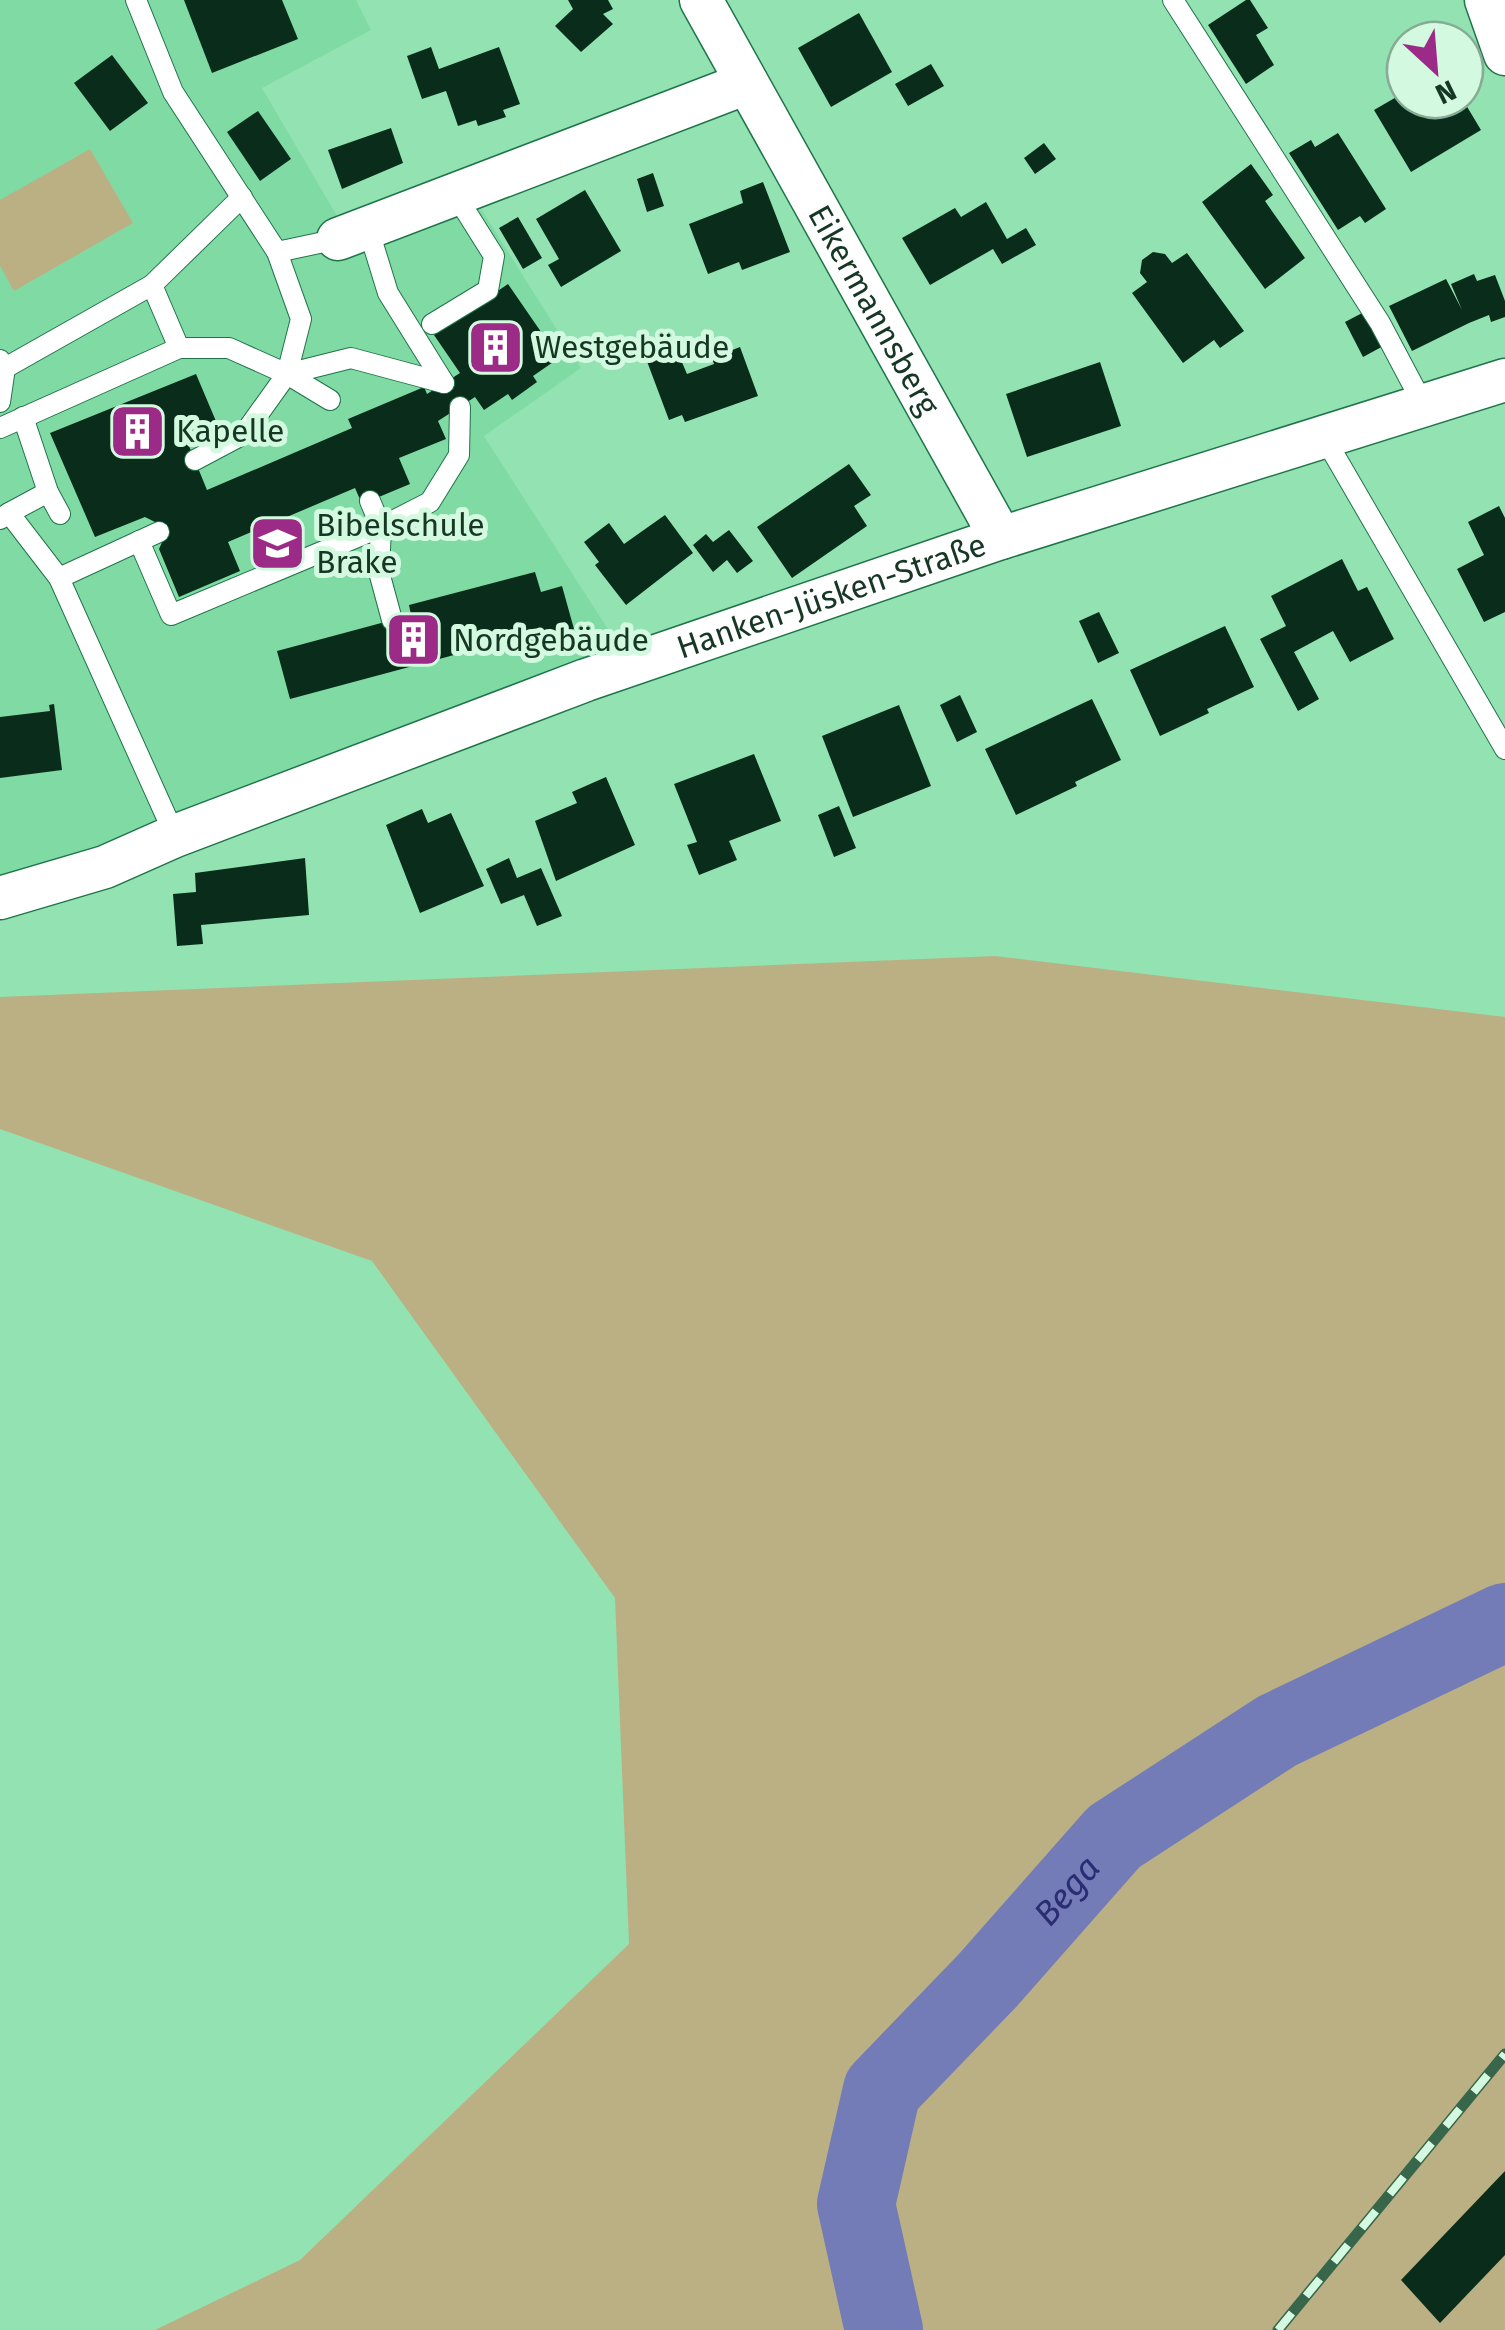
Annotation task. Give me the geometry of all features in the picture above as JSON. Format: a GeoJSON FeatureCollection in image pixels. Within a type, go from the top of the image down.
{"type":"FeatureCollection","features":[{"type":"Feature","properties":{"kind":"street","name":"Eikermannsberg"},"geometry":{"type":"LineString","coordinates":[[701,0],[1001,538]]}},
{"type":"Feature","properties":{"kind":"street"},"geometry":{"type":"LineString","coordinates":[[1486,0],[1505,54]]}},
{"type":"Feature","properties":{"kind":"street"},"geometry":{"type":"LineString","coordinates":[[353,234],[747,83]]}},
{"type":"Feature","properties":{"kind":"street","name":"Hanken-Jüsken-Straße"},"geometry":{"type":"LineString","coordinates":[[0,898],[105,866],[586,680],[1001,538],[1505,380]]}},
{"type":"Feature","properties":{"kind":"lane"},"geometry":{"type":"LineString","coordinates":[[136,0],[173,92],[277,252],[301,319],[287,374],[244,434],[195,460]]}},
{"type":"Feature","properties":{"kind":"lane"},"geometry":{"type":"LineString","coordinates":[[1173,0],[1380,323],[1424,406]]}},
{"type":"Feature","properties":{"kind":"lane"},"geometry":{"type":"LineString","coordinates":[[432,324],[488,290],[494,256],[455,194]]}},
{"type":"Feature","properties":{"kind":"lane"},"geometry":{"type":"LineString","coordinates":[[0,402],[2,364],[152,285],[242,197]]}},
{"type":"Feature","properties":{"kind":"lane"},"geometry":{"type":"LineString","coordinates":[[277,252],[353,234],[444,383],[351,358],[287,374]]}},
{"type":"Feature","properties":{"kind":"lane"},"geometry":{"type":"LineString","coordinates":[[152,285],[178,348]]}},
{"type":"Feature","properties":{"kind":"lane"},"geometry":{"type":"LineString","coordinates":[[0,428],[178,348],[229,348],[287,374],[330,400]]}},
{"type":"Feature","properties":{"kind":"lane"},"geometry":{"type":"LineString","coordinates":[[58,578],[149,536],[171,615],[381,527],[430,502],[459,454],[460,407]]}},
{"type":"Feature","properties":{"kind":"lane"},"geometry":{"type":"LineString","coordinates":[[24,417],[48,492],[60,514]]}},
{"type":"Feature","properties":{"kind":"lane"},"geometry":{"type":"LineString","coordinates":[[1324,437],[1505,749]]}},
{"type":"Feature","properties":{"kind":"lane"},"geometry":{"type":"LineString","coordinates":[[48,492],[4,516],[58,578],[175,836]]}},
{"type":"Feature","properties":{"kind":"lane"},"geometry":{"type":"LineString","coordinates":[[370,501],[381,527],[379,572],[392,620]]}},
{"type":"Feature","properties":{"kind":"shaded area","name":"Bibelschule Brake"},"geometry":{"type":"Polygon","coordinates":[[[0,0],[356,0],[371,30],[262,88],[357,250],[478,204],[581,368],[484,436],[622,651],[64,861],[0,881],[0,0]]]}},
{"type":"Feature","properties":{"kind":"shaded area"},"geometry":{"type":"Polygon","coordinates":[[[90,149],[133,223],[14,291],[0,266],[0,200],[90,149]]]}},
{"type":"Feature","properties":{"kind":"shaded area"},"geometry":{"type":"Polygon","coordinates":[[[995,956],[1505,1017],[1505,2330],[155,2330],[300,2260],[629,1944],[615,1598],[372,1261],[0,1129],[0,997],[995,956]]]}},
{"type":"Feature","properties":{"kind":"building"},"geometry":{"type":"Polygon","coordinates":[[[184,0],[282,0],[298,39],[212,73],[184,0]]]}},
{"type":"Feature","properties":{"kind":"building"},"geometry":{"type":"Polygon","coordinates":[[[568,0],[608,0],[613,9],[603,14],[613,24],[581,52],[555,26],[573,9],[568,0]]]}},
{"type":"Feature","properties":{"kind":"building"},"geometry":{"type":"Polygon","coordinates":[[[1250,0],[1268,28],[1256,35],[1274,65],[1246,84],[1208,25],[1250,0]]]}},
{"type":"Feature","properties":{"kind":"building"},"geometry":{"type":"Polygon","coordinates":[[[859,13],[892,72],[831,107],[798,48],[859,13]]]}},
{"type":"Feature","properties":{"kind":"building"},"geometry":{"type":"Polygon","coordinates":[[[431,47],[439,69],[499,47],[520,104],[503,110],[506,117],[478,126],[476,120],[458,126],[446,91],[422,99],[407,56],[431,47]]]}},
{"type":"Feature","properties":{"kind":"building"},"geometry":{"type":"Polygon","coordinates":[[[112,55],[148,103],[110,131],[74,83],[112,55]]]}},
{"type":"Feature","properties":{"kind":"building"},"geometry":{"type":"Polygon","coordinates":[[[931,64],[944,86],[908,106],[895,84],[931,64]]]}},
{"type":"Feature","properties":{"kind":"building"},"geometry":{"type":"Polygon","coordinates":[[[1385,104],[1385,120],[1475,120],[1481,130],[1411,172],[1374,110],[1385,104]]]}},
{"type":"Feature","properties":{"kind":"building"},"geometry":{"type":"Polygon","coordinates":[[[258,111],[291,159],[260,181],[227,132],[258,111]]]}},
{"type":"Feature","properties":{"kind":"building"},"geometry":{"type":"Polygon","coordinates":[[[391,128],[403,163],[342,189],[328,150],[391,128]]]}},
{"type":"Feature","properties":{"kind":"building"},"geometry":{"type":"Polygon","coordinates":[[[1338,133],[1386,209],[1365,223],[1360,216],[1338,230],[1289,153],[1311,140],[1315,147],[1338,133]]]}},
{"type":"Feature","properties":{"kind":"building"},"geometry":{"type":"Polygon","coordinates":[[[1044,143],[1056,159],[1035,174],[1024,158],[1044,143]]]}},
{"type":"Feature","properties":{"kind":"building"},"geometry":{"type":"Polygon","coordinates":[[[1251,164],[1273,195],[1265,201],[1305,258],[1265,289],[1202,202],[1251,164]]]}},
{"type":"Feature","properties":{"kind":"building"},"geometry":{"type":"Polygon","coordinates":[[[653,173],[664,206],[647,212],[637,179],[653,173]]]}},
{"type":"Feature","properties":{"kind":"building"},"geometry":{"type":"Polygon","coordinates":[[[763,182],[790,252],[742,270],[739,262],[708,274],[689,224],[743,203],[740,191],[763,182]]]}},
{"type":"Feature","properties":{"kind":"building"},"geometry":{"type":"Polygon","coordinates":[[[585,190],[621,251],[561,287],[548,265],[559,259],[536,219],[585,190]]]}},
{"type":"Feature","properties":{"kind":"building"},"geometry":{"type":"Polygon","coordinates":[[[986,202],[1007,239],[1026,228],[1036,245],[1002,264],[993,249],[930,285],[902,238],[955,208],[961,217],[986,202]]]}},
{"type":"Feature","properties":{"kind":"building"},"geometry":{"type":"Polygon","coordinates":[[[518,217],[542,258],[523,269],[499,228],[518,217]]]}},
{"type":"Feature","properties":{"kind":"building"},"geometry":{"type":"Polygon","coordinates":[[[1153,252],[1165,254],[1172,263],[1187,253],[1244,331],[1220,348],[1214,340],[1183,363],[1132,293],[1147,282],[1140,273],[1142,260],[1153,252]]]}},
{"type":"Feature","properties":{"kind":"building"},"geometry":{"type":"Polygon","coordinates":[[[1474,274],[1477,281],[1495,275],[1505,301],[1505,317],[1491,322],[1489,315],[1412,351],[1389,306],[1446,279],[1462,310],[1451,284],[1474,274]]]}},
{"type":"Feature","properties":{"kind":"building"},"geometry":{"type":"Polygon","coordinates":[[[508,284],[559,358],[533,376],[537,382],[512,400],[508,394],[484,410],[475,397],[438,421],[446,439],[399,458],[410,484],[362,504],[355,488],[228,542],[240,571],[179,597],[159,549],[163,540],[155,522],[145,517],[95,537],[50,433],[196,374],[221,433],[189,446],[207,490],[352,428],[348,419],[424,387],[427,394],[460,373],[434,335],[508,284]]]}},
{"type":"Feature","properties":{"kind":"building"},"geometry":{"type":"Polygon","coordinates":[[[1366,311],[1387,344],[1363,357],[1345,322],[1366,311]]]}},
{"type":"Feature","properties":{"kind":"building"},"geometry":{"type":"Polygon","coordinates":[[[675,346],[687,374],[714,364],[712,358],[740,347],[758,396],[685,422],[682,415],[669,420],[645,356],[675,346]]]}},
{"type":"Feature","properties":{"kind":"building"},"geometry":{"type":"Polygon","coordinates":[[[1100,362],[1121,426],[1027,457],[1006,394],[1100,362]]]}},
{"type":"Feature","properties":{"kind":"building"},"geometry":{"type":"Polygon","coordinates":[[[849,464],[871,495],[854,506],[867,526],[792,578],[757,527],[849,464]]]}},
{"type":"Feature","properties":{"kind":"building"},"geometry":{"type":"Polygon","coordinates":[[[1499,506],[1505,518],[1505,612],[1484,622],[1457,569],[1484,555],[1468,522],[1499,506]]]}},
{"type":"Feature","properties":{"kind":"building"},"geometry":{"type":"Polygon","coordinates":[[[665,515],[693,553],[626,605],[595,565],[599,562],[584,542],[609,523],[624,544],[665,515]]]}},
{"type":"Feature","properties":{"kind":"building"},"geometry":{"type":"Polygon","coordinates":[[[729,530],[753,561],[737,573],[727,560],[713,572],[693,545],[706,534],[713,542],[729,530]]]}},
{"type":"Feature","properties":{"kind":"building"},"geometry":{"type":"Polygon","coordinates":[[[1342,559],[1358,591],[1367,587],[1394,639],[1350,662],[1333,631],[1294,652],[1319,699],[1298,711],[1260,639],[1286,626],[1271,596],[1342,559]]]}},
{"type":"Feature","properties":{"kind":"building","name":"Nordgebäude"},"geometry":{"type":"Polygon","coordinates":[[[535,572],[541,592],[562,586],[574,629],[552,635],[551,629],[290,699],[277,651],[411,615],[409,605],[535,572]]]}},
{"type":"Feature","properties":{"kind":"building"},"geometry":{"type":"Polygon","coordinates":[[[1099,612],[1119,653],[1098,663],[1079,621],[1099,612]]]}},
{"type":"Feature","properties":{"kind":"building"},"geometry":{"type":"Polygon","coordinates":[[[1225,626],[1254,687],[1160,736],[1130,670],[1225,626]]]}},
{"type":"Feature","properties":{"kind":"building"},"geometry":{"type":"Polygon","coordinates":[[[960,695],[977,732],[957,742],[940,705],[960,695]]]}},
{"type":"Feature","properties":{"kind":"building"},"geometry":{"type":"Polygon","coordinates":[[[1092,699],[1121,760],[1016,815],[985,749],[1092,699]]]}},
{"type":"Feature","properties":{"kind":"building"},"geometry":{"type":"Polygon","coordinates":[[[54,704],[62,770],[0,778],[0,717],[50,711],[49,705],[54,704]]]}},
{"type":"Feature","properties":{"kind":"building"},"geometry":{"type":"Polygon","coordinates":[[[899,705],[931,786],[853,817],[822,736],[899,705]]]}},
{"type":"Feature","properties":{"kind":"building"},"geometry":{"type":"Polygon","coordinates":[[[754,754],[781,821],[729,841],[737,860],[699,875],[687,845],[697,842],[674,784],[754,754]]]}},
{"type":"Feature","properties":{"kind":"building"},"geometry":{"type":"Polygon","coordinates":[[[606,777],[635,845],[556,881],[535,821],[577,803],[572,792],[606,777]]]}},
{"type":"Feature","properties":{"kind":"building"},"geometry":{"type":"Polygon","coordinates":[[[839,806],[856,848],[834,857],[818,815],[839,806]]]}},
{"type":"Feature","properties":{"kind":"building"},"geometry":{"type":"Polygon","coordinates":[[[422,809],[428,823],[451,813],[484,886],[420,913],[386,825],[422,809]]]}},
{"type":"Feature","properties":{"kind":"building"},"geometry":{"type":"Polygon","coordinates":[[[305,858],[309,915],[201,925],[203,944],[177,946],[173,894],[196,892],[195,873],[305,858]]]}},
{"type":"Feature","properties":{"kind":"building"},"geometry":{"type":"Polygon","coordinates":[[[509,858],[517,878],[541,868],[562,916],[537,926],[524,895],[501,904],[486,869],[509,858]]]}},
{"type":"Feature","properties":{"kind":"building"},"geometry":{"type":"Polygon","coordinates":[[[1505,2171],[1505,2255],[1440,2323],[1401,2280],[1505,2171]]]}},
{"type":"Feature","properties":{"kind":"waterway","name":"Bega"},"geometry":{"type":"LineString","coordinates":[[884,2330],[856,2204],[882,2090],[988,1980],[1114,1837],[1277,1731],[1505,1622]]}},
{"type":"Feature","properties":{"kind":"railway"},"geometry":{"type":"LineString","coordinates":[[1278,2330],[1505,2054]]}},
{"type":"Feature","properties":{"kind":"place","name":"Westgebäude"},"geometry":{"type":"Point","coordinates":[496,347]}},
{"type":"Feature","properties":{"kind":"place","name":"Kapelle"},"geometry":{"type":"Point","coordinates":[137,431]}},
{"type":"Feature","properties":{"kind":"place","name":"Bibelschule Brake"},"geometry":{"type":"Point","coordinates":[277,543]}},
{"type":"Feature","properties":{"kind":"place","name":"Nordgebäude"},"geometry":{"type":"Point","coordinates":[414,640]}}]}
